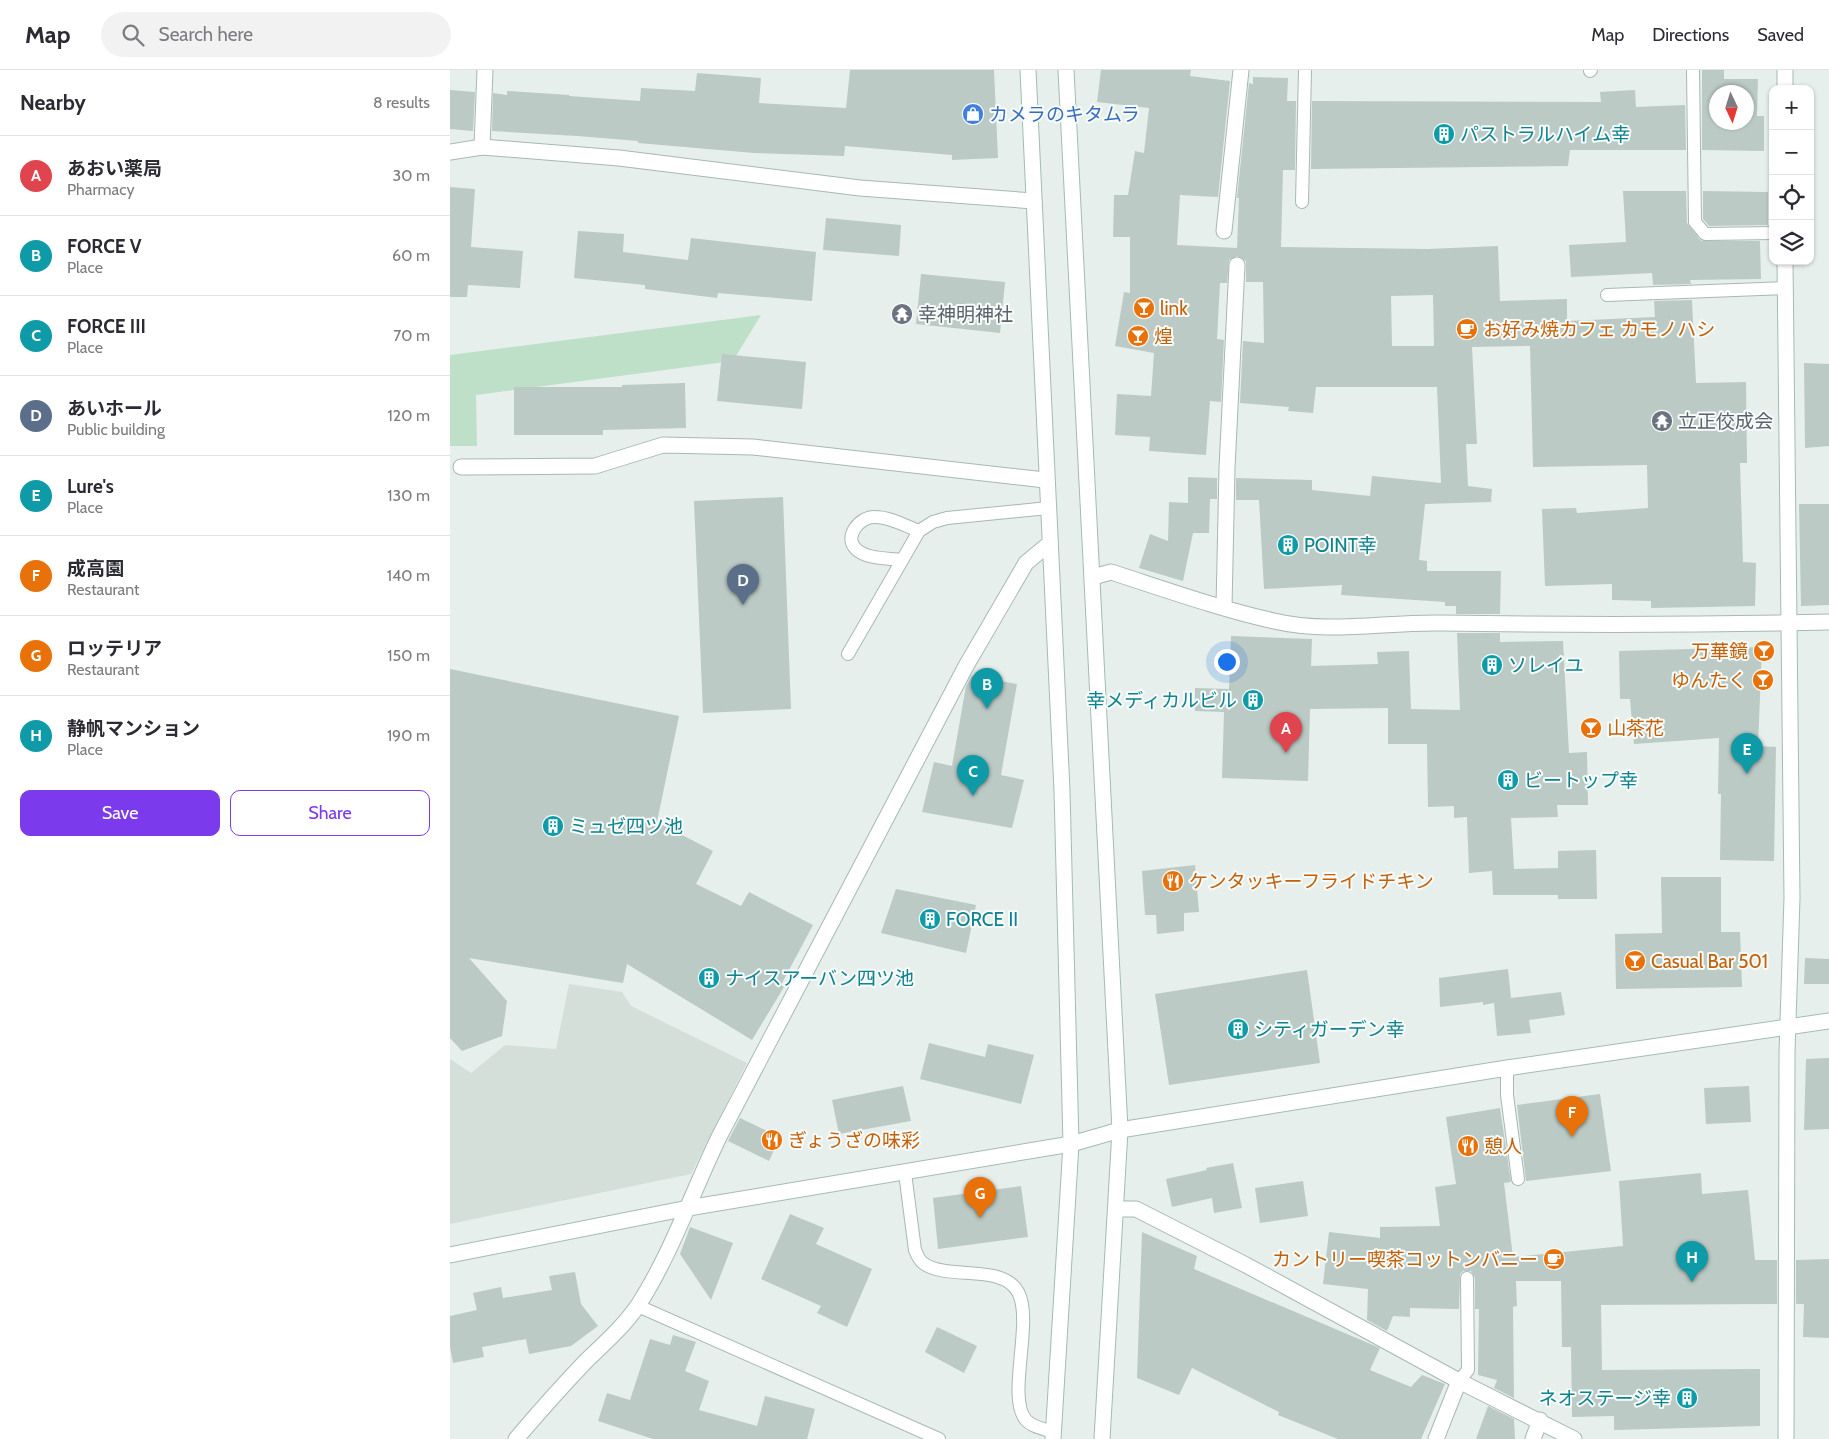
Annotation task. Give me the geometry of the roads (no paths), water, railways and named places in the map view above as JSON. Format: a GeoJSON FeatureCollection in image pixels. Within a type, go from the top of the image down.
{"type":"FeatureCollection","features":[{"type":"Feature","properties":{"kind":"street"},"geometry":{"type":"LineString","coordinates":[[482,148],[485,70]]}},
{"type":"Feature","properties":{"kind":"street"},"geometry":{"type":"LineString","coordinates":[[1028,70],[1045,480],[1050,543],[1062,791],[1071,1144],[1053,1435]]}},
{"type":"Feature","properties":{"kind":"street"},"geometry":{"type":"LineString","coordinates":[[1066,70],[1120,1130],[1102,1439]]}},
{"type":"Feature","properties":{"kind":"street"},"geometry":{"type":"LineString","coordinates":[[1224,231],[1241,70]]}},
{"type":"Feature","properties":{"kind":"street"},"geometry":{"type":"LineString","coordinates":[[1785,70],[1785,85]]}},
{"type":"Feature","properties":{"kind":"street"},"geometry":{"type":"LineString","coordinates":[[450,152],[482,148],[619,158],[860,188],[1034,201]]}},
{"type":"Feature","properties":{"kind":"street"},"geometry":{"type":"LineString","coordinates":[[1224,607],[1237,265]]}},
{"type":"Feature","properties":{"kind":"street"},"geometry":{"type":"LineString","coordinates":[[1785,265],[1792,878],[1787,1053],[1786,1439]]}},
{"type":"Feature","properties":{"kind":"street"},"geometry":{"type":"LineString","coordinates":[[461,467],[595,466],[663,445],[753,447],[1045,480]]}},
{"type":"Feature","properties":{"kind":"street"},"geometry":{"type":"LineString","coordinates":[[516,1439],[549,1399],[638,1306],[680,1229],[695,1188],[720,1137],[966,666],[1026,563],[1050,543]]}},
{"type":"Feature","properties":{"kind":"street"},"geometry":{"type":"LineString","coordinates":[[1093,577],[1111,572],[1274,622],[1329,627],[1437,623],[1502,625],[1829,622]]}},
{"type":"Feature","properties":{"kind":"street"},"geometry":{"type":"LineString","coordinates":[[450,1255],[688,1208],[1071,1144],[1120,1130],[1506,1068],[1829,1020]]}},
{"type":"Feature","properties":{"kind":"street"},"geometry":{"type":"LineString","coordinates":[[1116,1209],[1136,1209],[1246,1265],[1459,1381],[1540,1420],[1574,1439]]}},
{"type":"Feature","properties":{"kind":"street"},"geometry":{"type":"LineString","coordinates":[[1436,1439],[1459,1381]]}},
{"type":"Feature","properties":{"kind":"street"},"geometry":{"type":"LineString","coordinates":[[1532,1439],[1540,1420]]}},
{"type":"Feature","properties":{"kind":"lane"},"geometry":{"type":"LineString","coordinates":[[1302,202],[1305,70]]}},
{"type":"Feature","properties":{"kind":"lane"},"geometry":{"type":"LineString","coordinates":[[1693,70],[1695,222],[1705,234],[1769,233]]}},
{"type":"Feature","properties":{"kind":"lane"},"geometry":{"type":"LineString","coordinates":[[1607,294],[1786,288]]}},
{"type":"Feature","properties":{"kind":"lane"},"geometry":{"type":"LineString","coordinates":[[848,654],[901,560],[920,531],[933,522],[947,518],[1048,508]]}},
{"type":"Feature","properties":{"kind":"lane"},"geometry":{"type":"LineString","coordinates":[[901,560],[865,555],[854,548],[852,540],[856,525],[862,519],[873,516],[920,531]]}},
{"type":"Feature","properties":{"kind":"lane"},"geometry":{"type":"LineString","coordinates":[[1506,1068],[1507,1095],[1518,1179]]}},
{"type":"Feature","properties":{"kind":"lane"},"geometry":{"type":"LineString","coordinates":[[905,1173],[915,1250],[921,1262],[932,1268],[998,1277],[1010,1283],[1018,1292],[1022,1328],[1019,1398],[1021,1411],[1026,1420],[1053,1435]]}},
{"type":"Feature","properties":{"kind":"lane"},"geometry":{"type":"LineString","coordinates":[[1459,1381],[1468,1370],[1467,1278]]}},
{"type":"Feature","properties":{"kind":"lane"},"geometry":{"type":"LineString","coordinates":[[638,1306],[939,1439]]}},
{"type":"Feature","properties":{"kind":"place","name":"カメラのキタムラ"},"geometry":{"type":"Point","coordinates":[973,114]}},
{"type":"Feature","properties":{"kind":"place","name":"パストラルハイム幸"},"geometry":{"type":"Point","coordinates":[1444,134]}},
{"type":"Feature","properties":{"kind":"place","name":"link"},"geometry":{"type":"Point","coordinates":[1144,308]}},
{"type":"Feature","properties":{"kind":"place","name":"幸神明神社"},"geometry":{"type":"Point","coordinates":[902,314]}},
{"type":"Feature","properties":{"kind":"place","name":"お好み焼カフェ カモノハシ"},"geometry":{"type":"Point","coordinates":[1467,329]}},
{"type":"Feature","properties":{"kind":"place","name":"煌"},"geometry":{"type":"Point","coordinates":[1138,336]}},
{"type":"Feature","properties":{"kind":"place","name":"立正佼成会"},"geometry":{"type":"Point","coordinates":[1662,421]}},
{"type":"Feature","properties":{"kind":"place","name":"POINT幸"},"geometry":{"type":"Point","coordinates":[1288,545]}},
{"type":"Feature","properties":{"kind":"place","name":"あいホール"},"geometry":{"type":"Point","coordinates":[743,605]}},
{"type":"Feature","properties":{"kind":"place","name":"万華鏡"},"geometry":{"type":"Point","coordinates":[1764,651]}},
{"type":"Feature","properties":{"kind":"place","name":"ソレイユ"},"geometry":{"type":"Point","coordinates":[1492,665]}},
{"type":"Feature","properties":{"kind":"place","name":"ゆんたく"},"geometry":{"type":"Point","coordinates":[1763,680]}},
{"type":"Feature","properties":{"kind":"place","name":"幸メディカルビル"},"geometry":{"type":"Point","coordinates":[1253,700]}},
{"type":"Feature","properties":{"kind":"place","name":"FORCE V"},"geometry":{"type":"Point","coordinates":[987,709]}},
{"type":"Feature","properties":{"kind":"place","name":"山茶花"},"geometry":{"type":"Point","coordinates":[1591,728]}},
{"type":"Feature","properties":{"kind":"place","name":"あおい薬局"},"geometry":{"type":"Point","coordinates":[1286,753]}},
{"type":"Feature","properties":{"kind":"place","name":"Lure's"},"geometry":{"type":"Point","coordinates":[1747,774]}},
{"type":"Feature","properties":{"kind":"place","name":"ビートップ幸"},"geometry":{"type":"Point","coordinates":[1508,780]}},
{"type":"Feature","properties":{"kind":"place","name":"FORCE III"},"geometry":{"type":"Point","coordinates":[973,796]}},
{"type":"Feature","properties":{"kind":"place","name":"ミュゼ四ツ池"},"geometry":{"type":"Point","coordinates":[553,826]}},
{"type":"Feature","properties":{"kind":"place","name":"ケンタッキーフライドチキン"},"geometry":{"type":"Point","coordinates":[1173,881]}},
{"type":"Feature","properties":{"kind":"place","name":"FORCE II"},"geometry":{"type":"Point","coordinates":[930,919]}},
{"type":"Feature","properties":{"kind":"place","name":"Casual Bar 501"},"geometry":{"type":"Point","coordinates":[1635,961]}},
{"type":"Feature","properties":{"kind":"place","name":"ナイスアーバン四ツ池"},"geometry":{"type":"Point","coordinates":[709,978]}},
{"type":"Feature","properties":{"kind":"place","name":"シティガーデン幸"},"geometry":{"type":"Point","coordinates":[1238,1029]}},
{"type":"Feature","properties":{"kind":"place","name":"成高園"},"geometry":{"type":"Point","coordinates":[1572,1137]}},
{"type":"Feature","properties":{"kind":"place","name":"ぎょうざの味彩"},"geometry":{"type":"Point","coordinates":[772,1140]}},
{"type":"Feature","properties":{"kind":"place","name":"憩人"},"geometry":{"type":"Point","coordinates":[1468,1146]}},
{"type":"Feature","properties":{"kind":"place","name":"ロッテリア"},"geometry":{"type":"Point","coordinates":[980,1218]}},
{"type":"Feature","properties":{"kind":"place","name":"カントリー喫茶コットンバニー"},"geometry":{"type":"Point","coordinates":[1554,1259]}},
{"type":"Feature","properties":{"kind":"place","name":"静帆マンション"},"geometry":{"type":"Point","coordinates":[1692,1282]}},
{"type":"Feature","properties":{"kind":"place","name":"ネオステージ幸"},"geometry":{"type":"Point","coordinates":[1687,1398]}}]}
